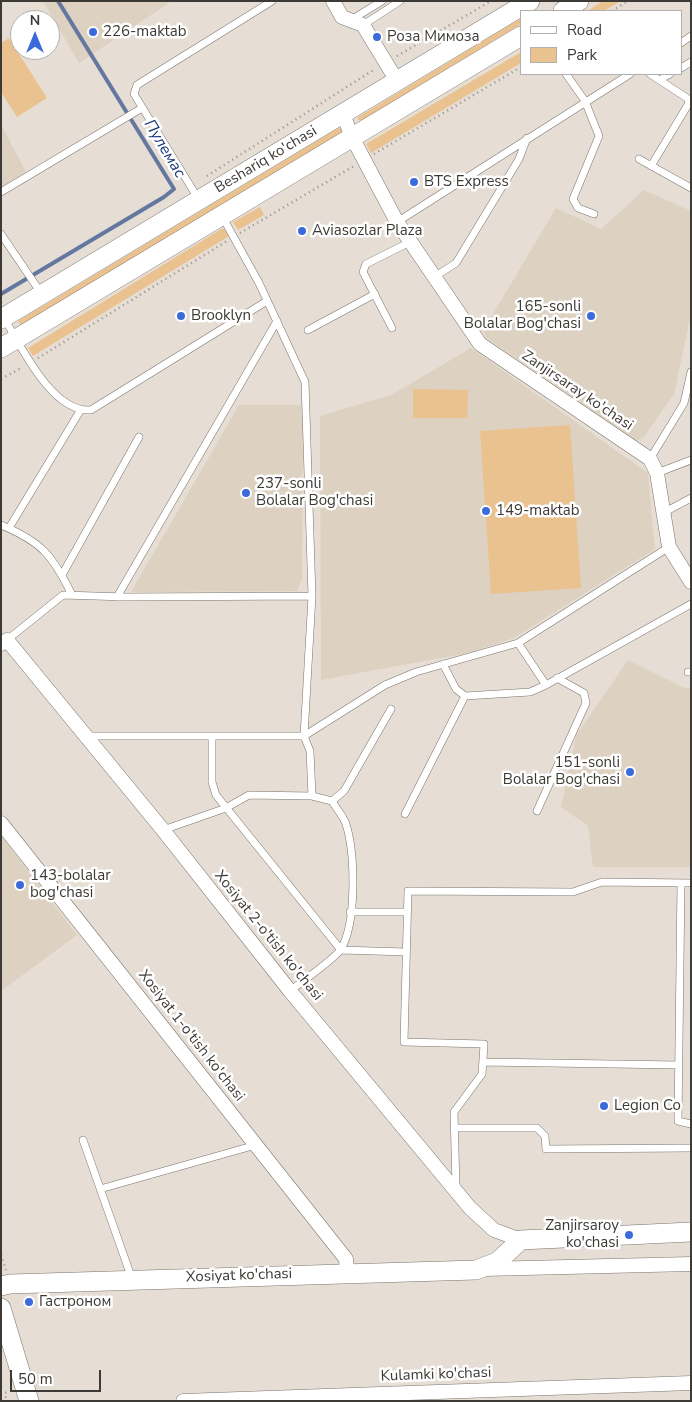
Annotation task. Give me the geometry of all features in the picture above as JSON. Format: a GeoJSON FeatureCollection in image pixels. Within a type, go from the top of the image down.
{"type":"FeatureCollection","features":[{"type":"Feature","properties":{"kind":"main road","name":"Beshariq ko'chasi"},"geometry":{"type":"LineString","coordinates":[[2,318],[42,295],[195,193],[343,114],[530,1]]}},
{"type":"Feature","properties":{"kind":"main road"},"geometry":{"type":"LineString","coordinates":[[565,10],[580,1]]}},
{"type":"Feature","properties":{"kind":"main road","name":"Beshariq ko'chasi"},"geometry":{"type":"LineString","coordinates":[[9,343],[520,37]]}},
{"type":"Feature","properties":{"kind":"main road"},"geometry":{"type":"LineString","coordinates":[[521,1240],[691,1232]]}},
{"type":"Feature","properties":{"kind":"main road","name":"Xosiyat ko'chasi"},"geometry":{"type":"LineString","coordinates":[[1,1286],[10,1284],[132,1279],[476,1270],[497,1262],[521,1240]]}},
{"type":"Feature","properties":{"kind":"main road"},"geometry":{"type":"LineString","coordinates":[[1,1308],[30,1401]]}},
{"type":"Feature","properties":{"kind":"street"},"geometry":{"type":"LineString","coordinates":[[333,1],[342,17],[357,22],[397,81]]}},
{"type":"Feature","properties":{"kind":"street","name":"Zanjirsaray ko'chasi"},"geometry":{"type":"LineString","coordinates":[[343,114],[352,138],[397,222],[480,344],[650,459],[657,473],[669,547],[689,574]]}},
{"type":"Feature","properties":{"kind":"street","name":"Xosiyat 2-o'tish ko'chasi"},"geometry":{"type":"LineString","coordinates":[[4,642],[163,830],[290,991],[456,1190],[486,1223],[504,1235],[521,1240]]}},
{"type":"Feature","properties":{"kind":"street","name":"Xosiyat 1-o'tish ko'chasi"},"geometry":{"type":"LineString","coordinates":[[1,823],[257,1144],[346,1259],[347,1272]]}},
{"type":"Feature","properties":{"kind":"street","name":"Xosiyat ko'chasi"},"geometry":{"type":"LineString","coordinates":[[476,1270],[691,1264]]}},
{"type":"Feature","properties":{"kind":"street","name":"Kulamki ko'chasi"},"geometry":{"type":"LineString","coordinates":[[183,1401],[691,1382]]}},
{"type":"Feature","properties":{"kind":"lane"},"geometry":{"type":"LineString","coordinates":[[195,193],[134,94],[137,85],[272,1]]}},
{"type":"Feature","properties":{"kind":"lane"},"geometry":{"type":"LineString","coordinates":[[357,22],[382,1]]}},
{"type":"Feature","properties":{"kind":"lane"},"geometry":{"type":"LineString","coordinates":[[357,22],[400,1]]}},
{"type":"Feature","properties":{"kind":"lane"},"geometry":{"type":"LineString","coordinates":[[567,75],[585,101],[599,136],[573,199],[578,208],[594,214]]}},
{"type":"Feature","properties":{"kind":"lane"},"geometry":{"type":"LineString","coordinates":[[397,222],[628,75]]}},
{"type":"Feature","properties":{"kind":"lane"},"geometry":{"type":"LineString","coordinates":[[651,166],[689,104],[687,98],[661,79],[652,75]]}},
{"type":"Feature","properties":{"kind":"lane"},"geometry":{"type":"LineString","coordinates":[[661,79],[668,75]]}},
{"type":"Feature","properties":{"kind":"lane"},"geometry":{"type":"LineString","coordinates":[[1,192],[142,108]]}},
{"type":"Feature","properties":{"kind":"lane"},"geometry":{"type":"LineString","coordinates":[[433,277],[456,263],[519,159],[527,138]]}},
{"type":"Feature","properties":{"kind":"lane"},"geometry":{"type":"LineString","coordinates":[[639,159],[691,188]]}},
{"type":"Feature","properties":{"kind":"lane"},"geometry":{"type":"LineString","coordinates":[[222,216],[235,237],[305,382],[312,596],[304,736],[310,750],[312,796]]}},
{"type":"Feature","properties":{"kind":"lane"},"geometry":{"type":"LineString","coordinates":[[1,234],[42,295]]}},
{"type":"Feature","properties":{"kind":"lane"},"geometry":{"type":"LineString","coordinates":[[392,328],[363,272],[366,264],[410,242]]}},
{"type":"Feature","properties":{"kind":"lane"},"geometry":{"type":"LineString","coordinates":[[308,330],[375,294]]}},
{"type":"Feature","properties":{"kind":"lane"},"geometry":{"type":"LineString","coordinates":[[2,318],[9,343],[30,363],[53,392],[80,411],[91,410],[267,301]]}},
{"type":"Feature","properties":{"kind":"lane"},"geometry":{"type":"LineString","coordinates":[[117,597],[277,321]]}},
{"type":"Feature","properties":{"kind":"lane"},"geometry":{"type":"LineString","coordinates":[[650,459],[684,403],[691,372]]}},
{"type":"Feature","properties":{"kind":"lane"},"geometry":{"type":"LineString","coordinates":[[9,528],[80,411]]}},
{"type":"Feature","properties":{"kind":"lane"},"geometry":{"type":"LineString","coordinates":[[62,575],[139,436]]}},
{"type":"Feature","properties":{"kind":"lane"},"geometry":{"type":"LineString","coordinates":[[657,473],[691,460]]}},
{"type":"Feature","properties":{"kind":"lane"},"geometry":{"type":"LineString","coordinates":[[663,513],[691,498]]}},
{"type":"Feature","properties":{"kind":"lane"},"geometry":{"type":"LineString","coordinates":[[1,525],[26,536],[46,552],[62,575],[72,595]]}},
{"type":"Feature","properties":{"kind":"lane"},"geometry":{"type":"LineString","coordinates":[[84,736],[304,736],[385,685],[416,672],[518,643],[669,547]]}},
{"type":"Feature","properties":{"kind":"lane"},"geometry":{"type":"LineString","coordinates":[[4,642],[63,595],[117,597],[312,596]]}},
{"type":"Feature","properties":{"kind":"lane"},"geometry":{"type":"LineString","coordinates":[[443,664],[456,689],[465,696],[530,692],[546,685],[691,604]]}},
{"type":"Feature","properties":{"kind":"lane"},"geometry":{"type":"LineString","coordinates":[[518,643],[546,685]]}},
{"type":"Feature","properties":{"kind":"lane"},"geometry":{"type":"LineString","coordinates":[[537,811],[586,703],[584,693],[557,678]]}},
{"type":"Feature","properties":{"kind":"lane"},"geometry":{"type":"LineString","coordinates":[[405,814],[465,696]]}},
{"type":"Feature","properties":{"kind":"lane"},"geometry":{"type":"LineString","coordinates":[[332,801],[344,792],[391,709]]}},
{"type":"Feature","properties":{"kind":"lane"},"geometry":{"type":"LineString","coordinates":[[212,736],[212,782],[216,796],[341,950],[406,952]]}},
{"type":"Feature","properties":{"kind":"lane"},"geometry":{"type":"LineString","coordinates":[[163,830],[226,808],[249,796],[312,796],[332,801],[345,821],[352,844],[353,886],[349,925],[341,950],[290,991]]}},
{"type":"Feature","properties":{"kind":"lane"},"geometry":{"type":"LineString","coordinates":[[456,1190],[454,1112],[482,1074],[484,1044],[404,1042],[408,891],[573,892],[602,882],[691,883]]}},
{"type":"Feature","properties":{"kind":"lane"},"geometry":{"type":"LineString","coordinates":[[680,883],[678,1121],[691,1124]]}},
{"type":"Feature","properties":{"kind":"lane"},"geometry":{"type":"LineString","coordinates":[[350,912],[407,912]]}},
{"type":"Feature","properties":{"kind":"lane"},"geometry":{"type":"LineString","coordinates":[[483,1062],[679,1064]]}},
{"type":"Feature","properties":{"kind":"lane"},"geometry":{"type":"LineString","coordinates":[[454,1128],[537,1128],[545,1136],[546,1149],[691,1148]]}},
{"type":"Feature","properties":{"kind":"lane"},"geometry":{"type":"LineString","coordinates":[[83,1140],[132,1279]]}},
{"type":"Feature","properties":{"kind":"lane"},"geometry":{"type":"LineString","coordinates":[[100,1189],[257,1144]]}},
{"type":"Feature","properties":{"kind":"path"},"geometry":{"type":"LineString","coordinates":[[195,193],[386,63],[491,1]]}},
{"type":"Feature","properties":{"kind":"path"},"geometry":{"type":"LineString","coordinates":[[614,10],[628,1]]}},
{"type":"Feature","properties":{"kind":"path"},"geometry":{"type":"LineString","coordinates":[[1,380],[235,237],[520,68]]}},
{"type":"Feature","properties":{"kind":"path"},"geometry":{"type":"LineString","coordinates":[[3,1401],[6,1399],[5,1393],[10,1391]]}},
{"type":"Feature","properties":{"kind":"shaded area","name":"226-maktab"},"geometry":{"type":"Polygon","coordinates":[[[43,1],[172,1],[79,63],[60,30],[60,10],[48,10],[43,1]]]}},
{"type":"Feature","properties":{"kind":"shaded area"},"geometry":{"type":"Polygon","coordinates":[[[1,124],[27,174],[1,187],[1,124]]]}},
{"type":"Feature","properties":{"kind":"shaded area","name":"165-sonli Bolalar Bog'chasi"},"geometry":{"type":"Polygon","coordinates":[[[644,190],[691,211],[691,314],[674,394],[644,437],[637,441],[485,337],[484,329],[556,208],[601,229],[644,190]]]}},
{"type":"Feature","properties":{"kind":"shaded area","name":"149-maktab"},"geometry":{"type":"Polygon","coordinates":[[[471,348],[648,473],[655,549],[514,638],[468,653],[321,680],[320,416],[391,395],[471,348]]]}},
{"type":"Feature","properties":{"kind":"shaded area","name":"237-sonli Bolalar Bog'chasi"},"geometry":{"type":"Polygon","coordinates":[[[239,405],[300,405],[303,408],[302,579],[297,591],[131,592],[239,405]]]}},
{"type":"Feature","properties":{"kind":"shaded area","name":"151-sonli Bolalar Bog'chasi"},"geometry":{"type":"Polygon","coordinates":[[[628,660],[685,688],[691,688],[691,867],[593,867],[588,826],[561,807],[576,736],[628,660]]]}},
{"type":"Feature","properties":{"kind":"shaded area","name":"143-bolalar bog'chasi"},"geometry":{"type":"Polygon","coordinates":[[[1,835],[77,935],[1,991],[1,835]]]}},
{"type":"Feature","properties":{"kind":"green space"},"geometry":{"type":"Polygon","coordinates":[[[603,1],[621,1],[606,10],[589,10],[603,1]]]}},
{"type":"Feature","properties":{"kind":"green space"},"geometry":{"type":"Polygon","coordinates":[[[520,19],[520,25],[361,121],[358,120],[358,117],[520,19]]]}},
{"type":"Feature","properties":{"kind":"green space"},"geometry":{"type":"Polygon","coordinates":[[[9,38],[10,60],[23,60],[47,98],[17,117],[1,92],[1,43],[9,38]]]}},
{"type":"Feature","properties":{"kind":"green space"},"geometry":{"type":"Polygon","coordinates":[[[520,53],[520,64],[371,153],[366,144],[520,53]]]}},
{"type":"Feature","properties":{"kind":"green space"},"geometry":{"type":"Polygon","coordinates":[[[338,128],[342,129],[342,133],[21,325],[18,321],[338,128]]]}},
{"type":"Feature","properties":{"kind":"green space"},"geometry":{"type":"Polygon","coordinates":[[[260,207],[264,215],[238,230],[233,222],[260,207]]]}},
{"type":"Feature","properties":{"kind":"green space"},"geometry":{"type":"Polygon","coordinates":[[[223,228],[229,236],[33,356],[28,348],[223,228]]]}},
{"type":"Feature","properties":{"kind":"green space"},"geometry":{"type":"Polygon","coordinates":[[[413,389],[468,390],[467,418],[413,418],[413,389]]]}},
{"type":"Feature","properties":{"kind":"green space"},"geometry":{"type":"Polygon","coordinates":[[[570,425],[581,588],[491,594],[480,431],[570,425]]]}},
{"type":"Feature","properties":{"kind":"waterway","name":"Пулемас"},"geometry":{"type":"LineString","coordinates":[[1,294],[164,197],[174,189],[58,1]]}},
{"type":"Feature","properties":{"kind":"place","name":"226-maktab"},"geometry":{"type":"Point","coordinates":[93,32]}},
{"type":"Feature","properties":{"kind":"place","name":"Роза Мимоза"},"geometry":{"type":"Point","coordinates":[377,37]}},
{"type":"Feature","properties":{"kind":"place","name":"BTS Express"},"geometry":{"type":"Point","coordinates":[414,182]}},
{"type":"Feature","properties":{"kind":"place","name":"Aviasozlar Plaza"},"geometry":{"type":"Point","coordinates":[302,231]}},
{"type":"Feature","properties":{"kind":"place","name":"Brooklyn"},"geometry":{"type":"Point","coordinates":[181,316]}},
{"type":"Feature","properties":{"kind":"place","name":"165-sonli Bolalar Bog'chasi"},"geometry":{"type":"Point","coordinates":[591,316]}},
{"type":"Feature","properties":{"kind":"place","name":"237-sonli Bolalar Bog'chasi"},"geometry":{"type":"Point","coordinates":[246,493]}},
{"type":"Feature","properties":{"kind":"place","name":"149-maktab"},"geometry":{"type":"Point","coordinates":[486,511]}},
{"type":"Feature","properties":{"kind":"place","name":"151-sonli Bolalar Bog'chasi"},"geometry":{"type":"Point","coordinates":[630,772]}},
{"type":"Feature","properties":{"kind":"place","name":"143-bolalar bog'chasi"},"geometry":{"type":"Point","coordinates":[20,885]}},
{"type":"Feature","properties":{"kind":"place","name":"Legion Co"},"geometry":{"type":"Point","coordinates":[604,1106]}},
{"type":"Feature","properties":{"kind":"place","name":"Zanjirsaroy ko'chasi"},"geometry":{"type":"Point","coordinates":[629,1235]}},
{"type":"Feature","properties":{"kind":"place","name":"Гастроном"},"geometry":{"type":"Point","coordinates":[29,1302]}}]}
